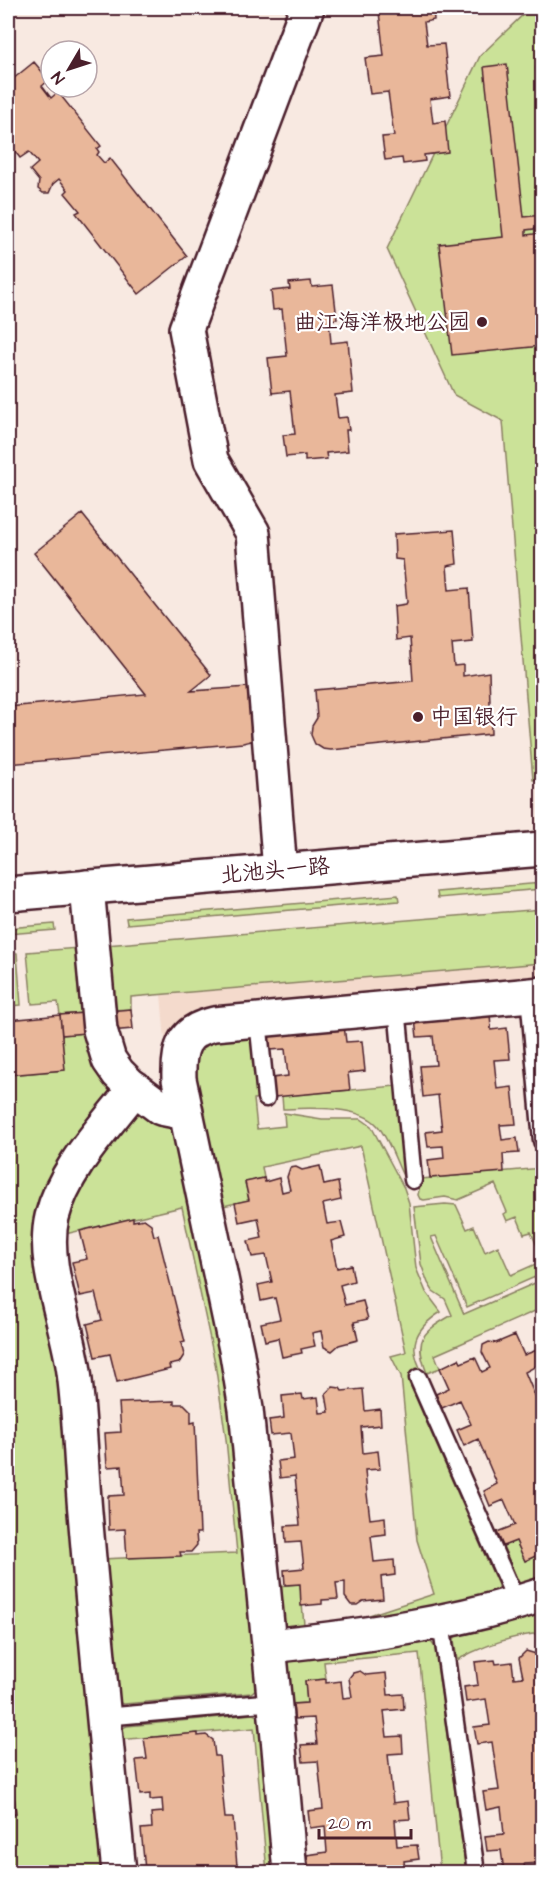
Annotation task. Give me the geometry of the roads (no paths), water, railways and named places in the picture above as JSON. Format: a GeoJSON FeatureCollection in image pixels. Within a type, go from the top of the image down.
{"type":"FeatureCollection","features":[{"type":"Feature","properties":{"kind":"street"},"geometry":{"type":"LineString","coordinates":[[280,871],[253,533],[211,460],[186,329],[307,8]]}},
{"type":"Feature","properties":{"kind":"street","name":"北池头一路"},"geometry":{"type":"LineString","coordinates":[[8,894],[543,849]]}},
{"type":"Feature","properties":{"kind":"street"},"geometry":{"type":"LineString","coordinates":[[87,887],[100,1030],[109,1060],[118,1073],[161,1107],[184,1111]]}},
{"type":"Feature","properties":{"kind":"street"},"geometry":{"type":"LineString","coordinates":[[290,1872],[246,1409],[233,1336],[184,1111],[178,1065],[184,1041],[191,1032],[201,1026],[536,994]]}},
{"type":"Feature","properties":{"kind":"street"},"geometry":{"type":"LineString","coordinates":[[119,1872],[74,1371],[49,1251],[52,1217],[65,1184],[84,1154],[135,1088]]}},
{"type":"Feature","properties":{"kind":"street"},"geometry":{"type":"LineString","coordinates":[[269,1646],[376,1634],[441,1622],[530,1599]]}},
{"type":"Feature","properties":{"kind":"lane"},"geometry":{"type":"LineString","coordinates":[[536,994],[543,1141]]}},
{"type":"Feature","properties":{"kind":"lane"},"geometry":{"type":"LineString","coordinates":[[397,1007],[413,1180]]}},
{"type":"Feature","properties":{"kind":"lane"},"geometry":{"type":"LineString","coordinates":[[258,1020],[266,1098]]}},
{"type":"Feature","properties":{"kind":"lane"},"geometry":{"type":"LineString","coordinates":[[418,1378],[530,1599]]}},
{"type":"Feature","properties":{"kind":"lane"},"geometry":{"type":"LineString","coordinates":[[441,1622],[476,1872]]}},
{"type":"Feature","properties":{"kind":"lane"},"geometry":{"type":"LineString","coordinates":[[104,1717],[274,1702]]}},
{"type":"Feature","properties":{"kind":"place","name":"曲江海洋极地公园"},"geometry":{"type":"Point","coordinates":[482,322]}},
{"type":"Feature","properties":{"kind":"place","name":"中国银行"},"geometry":{"type":"Point","coordinates":[418,717]}}]}
